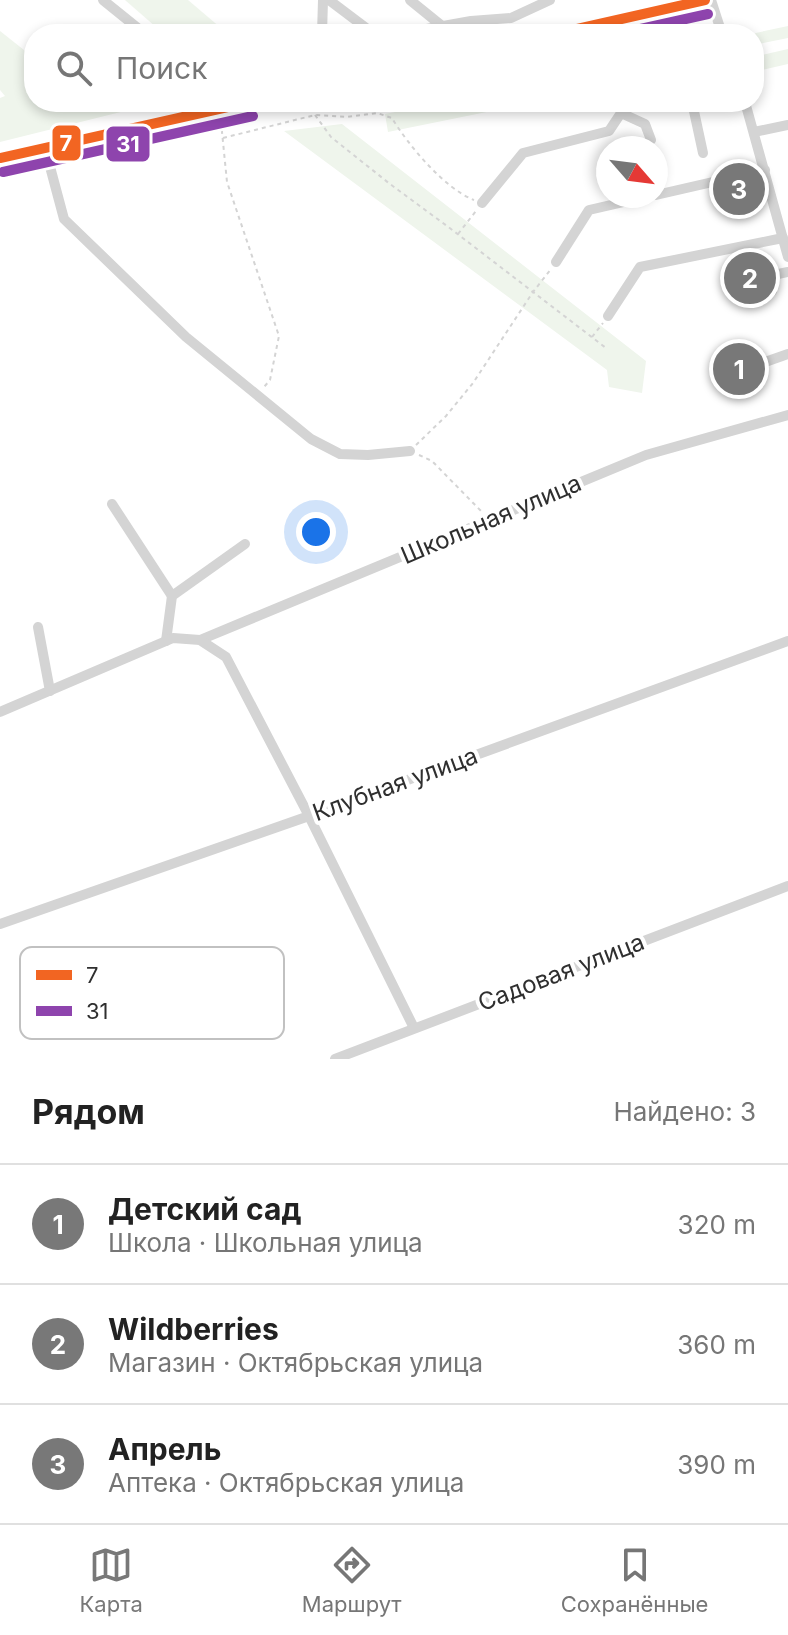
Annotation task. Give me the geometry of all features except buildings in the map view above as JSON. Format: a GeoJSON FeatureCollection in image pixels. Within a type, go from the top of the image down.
{"type":"FeatureCollection","features":[{"type":"Feature","properties":{"kind":"main road"},"geometry":{"type":"LineString","coordinates":[[617,24],[677,3],[708,0]]}},
{"type":"Feature","properties":{"kind":"main road"},"geometry":{"type":"LineString","coordinates":[[0,158],[193,112]]}},
{"type":"Feature","properties":{"kind":"street"},"geometry":{"type":"LineString","coordinates":[[103,0],[133,24]]}},
{"type":"Feature","properties":{"kind":"street"},"geometry":{"type":"LineString","coordinates":[[322,24],[323,0]]}},
{"type":"Feature","properties":{"kind":"street"},"geometry":{"type":"LineString","coordinates":[[329,0],[361,24]]}},
{"type":"Feature","properties":{"kind":"street"},"geometry":{"type":"LineString","coordinates":[[410,0],[440,24]]}},
{"type":"Feature","properties":{"kind":"street"},"geometry":{"type":"LineString","coordinates":[[459,24],[511,18],[550,0]]}},
{"type":"Feature","properties":{"kind":"street"},"geometry":{"type":"LineString","coordinates":[[708,0],[718,24]]}},
{"type":"Feature","properties":{"kind":"street"},"geometry":{"type":"LineString","coordinates":[[482,203],[523,153],[609,131],[618,112]]}},
{"type":"Feature","properties":{"kind":"street"},"geometry":{"type":"LineString","coordinates":[[626,112],[645,124],[650,136]]}},
{"type":"Feature","properties":{"kind":"street"},"geometry":{"type":"LineString","coordinates":[[694,112],[703,153]]}},
{"type":"Feature","properties":{"kind":"street"},"geometry":{"type":"LineString","coordinates":[[748,112],[788,257]]}},
{"type":"Feature","properties":{"kind":"street"},"geometry":{"type":"LineString","coordinates":[[754,132],[788,125]]}},
{"type":"Feature","properties":{"kind":"street"},"geometry":{"type":"LineString","coordinates":[[45,148],[64,219],[186,337],[311,439],[340,454],[410,451]]}},
{"type":"Feature","properties":{"kind":"street"},"geometry":{"type":"LineString","coordinates":[[668,192],[765,170]]}},
{"type":"Feature","properties":{"kind":"street"},"geometry":{"type":"LineString","coordinates":[[556,262],[589,210],[598,208]]}},
{"type":"Feature","properties":{"kind":"street"},"geometry":{"type":"LineString","coordinates":[[608,316],[640,267],[783,238]]}},
{"type":"Feature","properties":{"kind":"street"},"geometry":{"type":"LineString","coordinates":[[772,291],[769,276],[788,272]]}},
{"type":"Feature","properties":{"kind":"street"},"geometry":{"type":"LineString","coordinates":[[768,361],[788,354]]}},
{"type":"Feature","properties":{"kind":"street","name":"Школьная улица"},"geometry":{"type":"LineString","coordinates":[[0,712],[173,638],[200,640],[646,455],[788,415]]}},
{"type":"Feature","properties":{"kind":"street"},"geometry":{"type":"LineString","coordinates":[[112,504],[172,596],[166,641]]}},
{"type":"Feature","properties":{"kind":"street"},"geometry":{"type":"LineString","coordinates":[[172,596],[245,544]]}},
{"type":"Feature","properties":{"kind":"street"},"geometry":{"type":"LineString","coordinates":[[38,627],[50,691]]}},
{"type":"Feature","properties":{"kind":"street"},"geometry":{"type":"LineString","coordinates":[[200,640],[226,657],[414,1028]]}},
{"type":"Feature","properties":{"kind":"street","name":"Клубная улица"},"geometry":{"type":"LineString","coordinates":[[0,924],[309,816],[788,641]]}},
{"type":"Feature","properties":{"kind":"street","name":"Садовая улица"},"geometry":{"type":"LineString","coordinates":[[335,1059],[788,886]]}},
{"type":"Feature","properties":{"kind":"path"},"geometry":{"type":"LineString","coordinates":[[222,112],[227,182],[279,336],[270,380],[257,395]]}},
{"type":"Feature","properties":{"kind":"path"},"geometry":{"type":"LineString","coordinates":[[223,138],[315,115],[347,117],[377,113],[392,118],[419,155],[456,191],[482,203],[458,234]]}},
{"type":"Feature","properties":{"kind":"path"},"geometry":{"type":"LineString","coordinates":[[315,115],[331,137],[606,348]]}},
{"type":"Feature","properties":{"kind":"path"},"geometry":{"type":"LineString","coordinates":[[488,521],[478,506],[432,461],[410,451],[446,416],[473,383],[556,262]]}},
{"type":"Feature","properties":{"kind":"path"},"geometry":{"type":"LineString","coordinates":[[591,337],[608,316]]}},
{"type":"Feature","properties":{"kind":"shaded area"},"geometry":{"type":"Polygon","coordinates":[[[125,0],[188,0],[216,24],[153,24],[125,0]]]}},
{"type":"Feature","properties":{"kind":"shaded area"},"geometry":{"type":"Polygon","coordinates":[[[788,26],[788,38],[764,43],[764,31],[788,26]]]}},
{"type":"Feature","properties":{"kind":"shaded area"},"geometry":{"type":"Polygon","coordinates":[[[0,31],[24,50],[24,112],[121,112],[0,142],[0,98],[5,96],[0,90],[0,31]]]}},
{"type":"Feature","properties":{"kind":"shaded area"},"geometry":{"type":"Polygon","coordinates":[[[788,49],[788,64],[764,70],[764,55],[788,49]]]}},
{"type":"Feature","properties":{"kind":"shaded area"},"geometry":{"type":"Polygon","coordinates":[[[395,112],[487,112],[388,132],[385,114],[395,112]]]}},
{"type":"Feature","properties":{"kind":"shaded area"},"geometry":{"type":"Polygon","coordinates":[[[342,124],[646,361],[642,393],[609,387],[607,370],[284,131],[342,124]]]}},
{"type":"Feature","properties":{"kind":"transit line","name":"7"},"geometry":{"type":"LineString","coordinates":[[599,24],[705,0]]}},
{"type":"Feature","properties":{"kind":"transit line","name":"31"},"geometry":{"type":"LineString","coordinates":[[663,24],[708,14]]}},
{"type":"Feature","properties":{"kind":"transit line","name":"7"},"geometry":{"type":"LineString","coordinates":[[0,158],[205,112]]}},
{"type":"Feature","properties":{"kind":"transit line","name":"31"},"geometry":{"type":"LineString","coordinates":[[3,172],[253,116]]}},
{"type":"Feature","properties":{"kind":"place","name":"Апрель"},"geometry":{"type":"Point","coordinates":[739,189]}},
{"type":"Feature","properties":{"kind":"place","name":"Wildberries"},"geometry":{"type":"Point","coordinates":[750,278]}},
{"type":"Feature","properties":{"kind":"place","name":"Детский сад"},"geometry":{"type":"Point","coordinates":[739,369]}}]}
